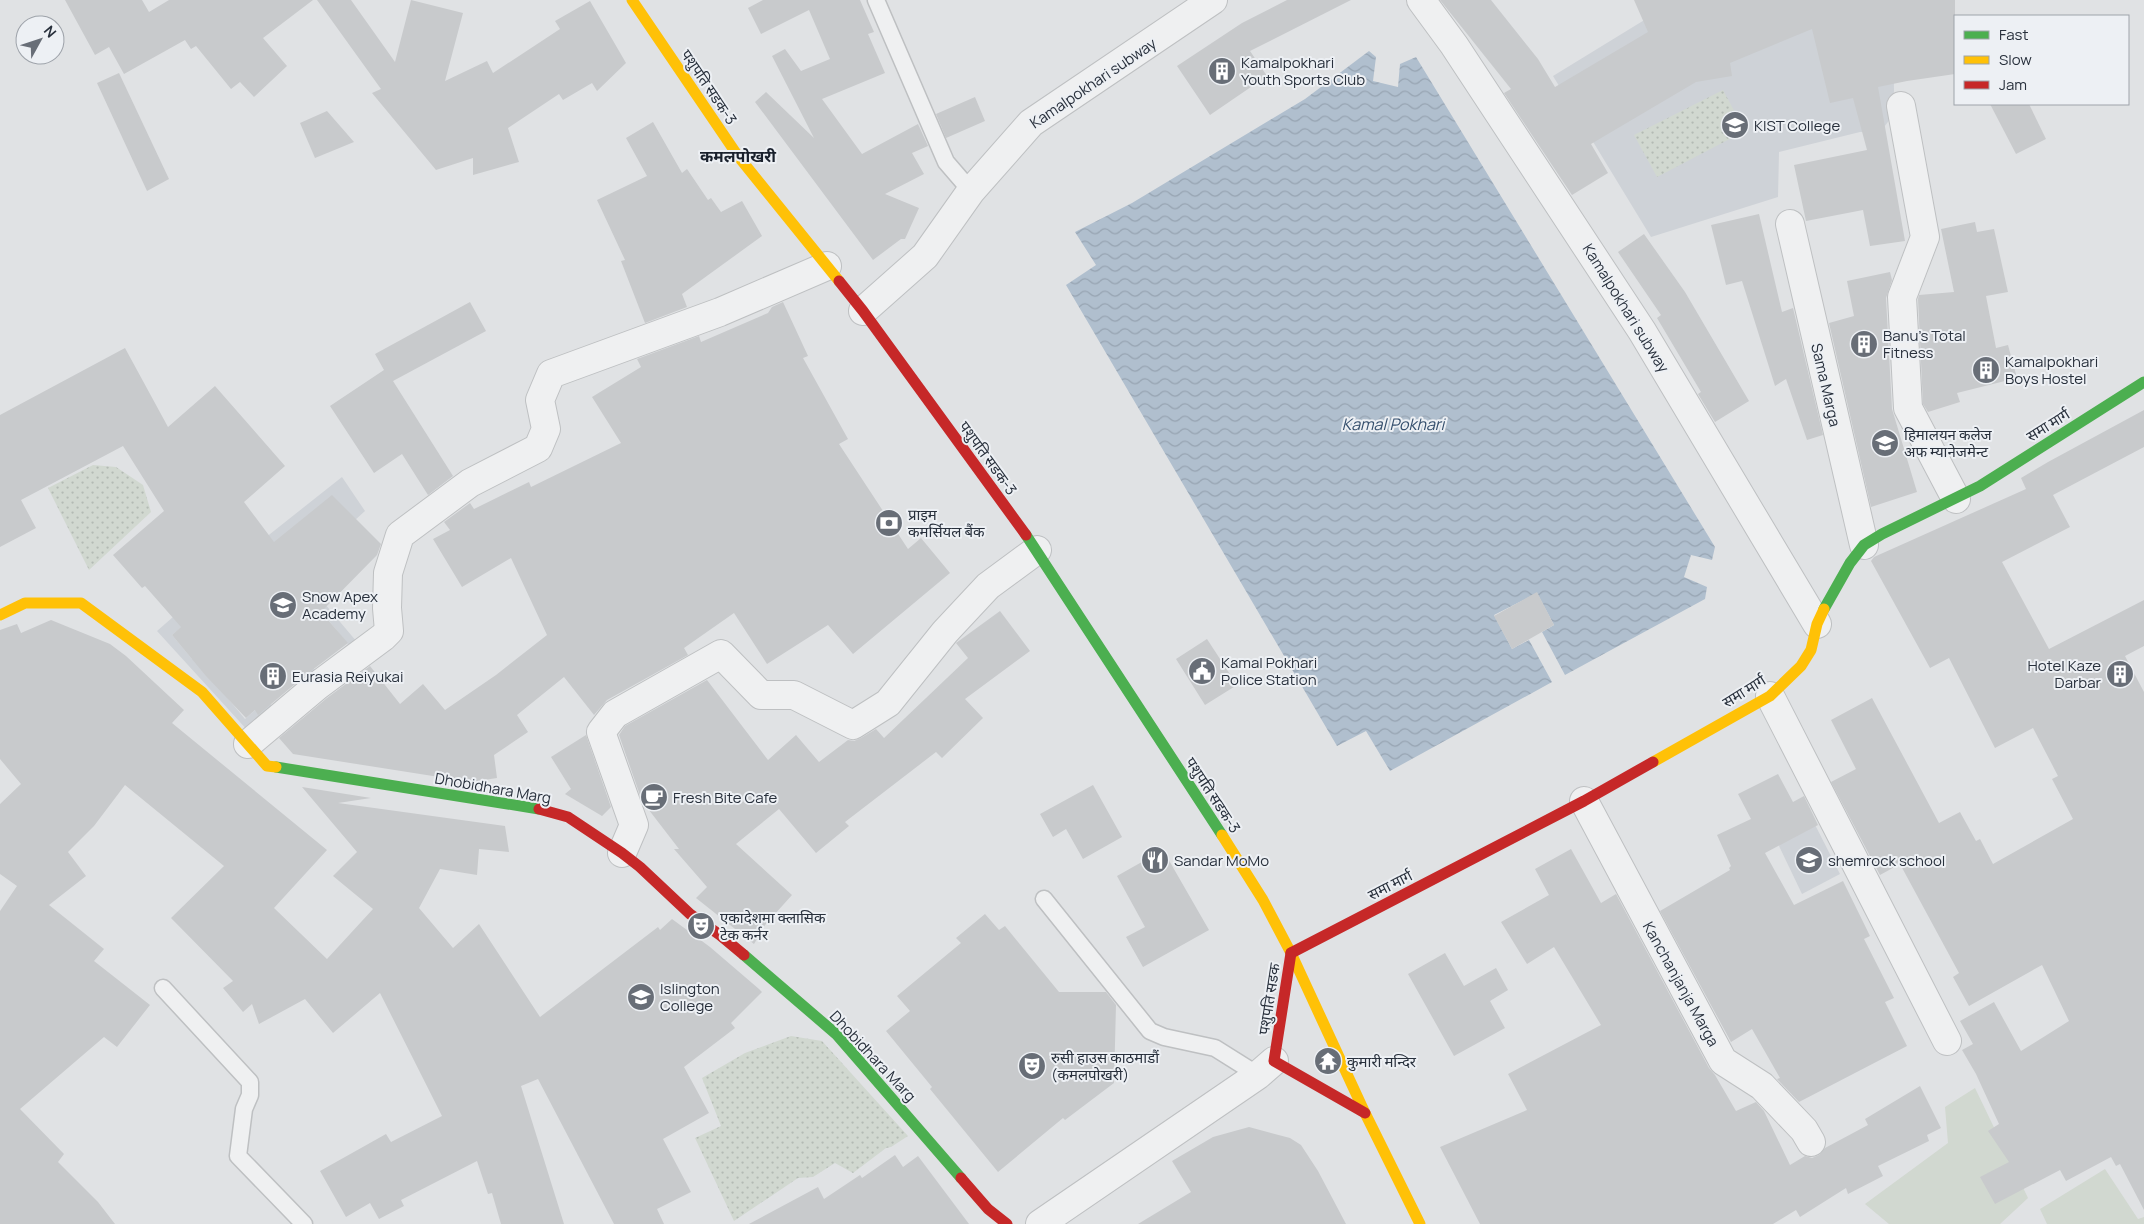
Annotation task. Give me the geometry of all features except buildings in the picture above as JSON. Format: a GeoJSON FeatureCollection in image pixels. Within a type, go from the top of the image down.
{"type":"FeatureCollection","features":[{"type":"Feature","properties":{"kind":"main road","name":"पशुपति सडक-3"},"geometry":{"type":"LineString","coordinates":[[632,0],[738,156],[863,311],[1037,550],[1263,900],[1292,953]]}},
{"type":"Feature","properties":{"kind":"main road","name":"समा मार्ग"},"geometry":{"type":"LineString","coordinates":[[1292,953],[1584,801],[1770,696],[1801,666],[1811,650],[1817,624],[1828,601],[1850,563],[1864,545],[1882,534],[1980,486],[2144,382]]}},
{"type":"Feature","properties":{"kind":"main road","name":"Dhobidhara Marg"},"geometry":{"type":"LineString","coordinates":[[0,616],[25,603],[81,603],[202,692],[267,766],[530,807],[568,817],[640,867],[690,914],[720,935],[836,1034],[988,1209],[1007,1224]]}},
{"type":"Feature","properties":{"kind":"main road","name":"पशुपति सडक"},"geometry":{"type":"LineString","coordinates":[[1266,1068],[1292,953]]}},
{"type":"Feature","properties":{"kind":"main road","name":"पशुपति सडक"},"geometry":{"type":"LineString","coordinates":[[1292,953],[1365,1113],[1420,1224]]}},
{"type":"Feature","properties":{"kind":"main road"},"geometry":{"type":"LineString","coordinates":[[1266,1068],[1365,1113]]}},
{"type":"Feature","properties":{"kind":"street","name":"Kamalpokhari subway"},"geometry":{"type":"LineString","coordinates":[[863,311],[926,256],[971,191],[1032,122],[1213,0]]}},
{"type":"Feature","properties":{"kind":"street","name":"Kamalpokhari subway"},"geometry":{"type":"LineString","coordinates":[[1421,0],[1460,53],[1642,331],[1817,624]]}},
{"type":"Feature","properties":{"kind":"street"},"geometry":{"type":"LineString","coordinates":[[1901,106],[1925,237],[1902,296],[1908,408],[1956,499]]}},
{"type":"Feature","properties":{"kind":"street","name":"Sama Marga"},"geometry":{"type":"LineString","coordinates":[[1790,224],[1864,545]]}},
{"type":"Feature","properties":{"kind":"street"},"geometry":{"type":"LineString","coordinates":[[248,744],[317,686],[389,631],[387,608],[388,572],[400,535],[470,483],[538,448],[546,429],[540,400],[551,374],[720,312],[827,266]]}},
{"type":"Feature","properties":{"kind":"street"},"geometry":{"type":"LineString","coordinates":[[622,853],[634,825],[601,732],[614,714],[721,654],[761,695],[794,695],[853,725],[888,703],[945,632],[988,586],[1037,550]]}},
{"type":"Feature","properties":{"kind":"street"},"geometry":{"type":"LineString","coordinates":[[1770,696],[1947,1041]]}},
{"type":"Feature","properties":{"kind":"street","name":"Kanchanjanja Marga"},"geometry":{"type":"LineString","coordinates":[[1584,801],[1723,1061],[1762,1086],[1804,1130],[1811,1142]]}},
{"type":"Feature","properties":{"kind":"street"},"geometry":{"type":"LineString","coordinates":[[1040,1224],[1266,1068]]}},
{"type":"Feature","properties":{"kind":"lane"},"geometry":{"type":"LineString","coordinates":[[876,0],[946,162],[971,191]]}},
{"type":"Feature","properties":{"kind":"lane"},"geometry":{"type":"LineString","coordinates":[[1044,899],[1150,1031],[1164,1038],[1215,1048],[1266,1068]]}},
{"type":"Feature","properties":{"kind":"lane"},"geometry":{"type":"LineString","coordinates":[[163,988],[250,1082],[250,1095],[244,1108],[238,1156],[304,1224]]}},
{"type":"Feature","properties":{"kind":"shaded area","name":"KIST College"},"geometry":{"type":"Polygon","coordinates":[[[1677,0],[1893,26],[1894,91],[1891,118],[1881,131],[1860,132],[1779,152],[1778,197],[1651,237],[1553,76],[1677,0]]]}},
{"type":"Feature","properties":{"kind":"shaded area"},"geometry":{"type":"Polygon","coordinates":[[[1723,90],[1745,131],[1657,177],[1634,135],[1723,90]]]}},
{"type":"Feature","properties":{"kind":"shaded area"},"geometry":{"type":"Polygon","coordinates":[[[93,465],[116,467],[143,485],[151,512],[89,570],[48,488],[93,465]]]}},
{"type":"Feature","properties":{"kind":"shaded area","name":"Snow Apex Academy"},"geometry":{"type":"Polygon","coordinates":[[[342,477],[365,511],[309,562],[319,597],[357,642],[312,683],[270,639],[237,667],[274,708],[249,732],[157,631],[246,553],[342,477]],[[311,599],[278,628],[316,671],[348,644],[311,599]],[[213,600],[172,635],[192,659],[213,600]],[[201,666],[245,719],[264,702],[201,666]]]}},
{"type":"Feature","properties":{"kind":"shaded area","name":"shemrock school"},"geometry":{"type":"Polygon","coordinates":[[[1803,801],[1840,874],[1802,894],[1779,846],[1803,801]]]}},
{"type":"Feature","properties":{"kind":"shaded area"},"geometry":{"type":"Polygon","coordinates":[[[791,1036],[822,1041],[908,1136],[891,1147],[886,1148],[853,1173],[835,1163],[813,1177],[798,1178],[734,1221],[695,1138],[721,1126],[702,1078],[745,1053],[791,1036]]]}},
{"type":"Feature","properties":{"kind":"shaded area"},"geometry":{"type":"Polygon","coordinates":[[[1975,1088],[2028,1198],[2000,1224],[1889,1224],[1865,1204],[1948,1143],[1945,1107],[1975,1088]]]}},
{"type":"Feature","properties":{"kind":"shaded area"},"geometry":{"type":"Polygon","coordinates":[[[2105,1169],[2138,1219],[2144,1217],[2144,1224],[2047,1224],[2040,1209],[2105,1169]]]}},
{"type":"Feature","properties":{"kind":"water","name":"Kamal Pokhari"},"geometry":{"type":"Polygon","coordinates":[[[1369,51],[1376,57],[1373,81],[1398,87],[1400,64],[1416,57],[1715,547],[1712,560],[1691,555],[1684,577],[1707,587],[1705,599],[1565,675],[1542,632],[1554,625],[1537,593],[1494,615],[1512,649],[1529,640],[1552,682],[1390,771],[1366,731],[1337,746],[1066,285],[1096,265],[1075,232],[1132,203],[1305,99],[1369,51]]]}},
{"type":"Feature","properties":{"kind":"traffic: fast"},"geometry":{"type":"LineString","coordinates":[[1824,609],[1850,563],[1864,545],[1882,534],[1980,486],[2144,382]]}},
{"type":"Feature","properties":{"kind":"traffic: fast"},"geometry":{"type":"LineString","coordinates":[[1026,535],[1222,835]]}},
{"type":"Feature","properties":{"kind":"traffic: fast"},"geometry":{"type":"LineString","coordinates":[[276,767],[539,809]]}},
{"type":"Feature","properties":{"kind":"traffic: fast"},"geometry":{"type":"LineString","coordinates":[[744,955],[836,1034],[961,1178]]}},
{"type":"Feature","properties":{"kind":"traffic: slow"},"geometry":{"type":"LineString","coordinates":[[632,0],[738,156],[839,281]]}},
{"type":"Feature","properties":{"kind":"traffic: slow"},"geometry":{"type":"LineString","coordinates":[[0,615],[25,603],[81,603],[202,692],[267,766],[276,767]]}},
{"type":"Feature","properties":{"kind":"traffic: slow"},"geometry":{"type":"LineString","coordinates":[[1653,762],[1770,696],[1801,666],[1811,650],[1817,624],[1824,609]]}},
{"type":"Feature","properties":{"kind":"traffic: slow"},"geometry":{"type":"LineString","coordinates":[[1222,835],[1263,900],[1291,953],[1365,1113],[1420,1224]]}},
{"type":"Feature","properties":{"kind":"traffic: jam"},"geometry":{"type":"LineString","coordinates":[[839,281],[863,311],[1026,535]]}},
{"type":"Feature","properties":{"kind":"traffic: jam"},"geometry":{"type":"LineString","coordinates":[[1291,953],[1584,801],[1653,762]]}},
{"type":"Feature","properties":{"kind":"traffic: jam"},"geometry":{"type":"LineString","coordinates":[[539,809],[568,817],[622,853],[640,867],[690,914],[744,955]]}},
{"type":"Feature","properties":{"kind":"traffic: jam"},"geometry":{"type":"LineString","coordinates":[[1291,953],[1274,1061],[1365,1113]]}},
{"type":"Feature","properties":{"kind":"traffic: jam"},"geometry":{"type":"LineString","coordinates":[[961,1178],[988,1209],[1007,1224]]}},
{"type":"Feature","properties":{"kind":"place","name":"Kamalpokhari Youth Sports Club"},"geometry":{"type":"Point","coordinates":[1222,71]}},
{"type":"Feature","properties":{"kind":"place","name":"KIST College"},"geometry":{"type":"Point","coordinates":[1735,125]}},
{"type":"Feature","properties":{"kind":"place","name":"Banu's Total Fitness"},"geometry":{"type":"Point","coordinates":[1864,344]}},
{"type":"Feature","properties":{"kind":"place","name":"Kamalpokhari Boys Hostel"},"geometry":{"type":"Point","coordinates":[1986,370]}},
{"type":"Feature","properties":{"kind":"place","name":"हिमालयन कलेज अफ म्यानेजमेन्ट"},"geometry":{"type":"Point","coordinates":[1885,443]}},
{"type":"Feature","properties":{"kind":"place","name":"प्राइम कमर्सियल बैंक"},"geometry":{"type":"Point","coordinates":[889,523]}},
{"type":"Feature","properties":{"kind":"place","name":"Snow Apex Academy"},"geometry":{"type":"Point","coordinates":[283,605]}},
{"type":"Feature","properties":{"kind":"place","name":"Kamal Pokhari Police Station"},"geometry":{"type":"Point","coordinates":[1202,671]}},
{"type":"Feature","properties":{"kind":"place","name":"Hotel Kaze Darbar"},"geometry":{"type":"Point","coordinates":[2120,674]}},
{"type":"Feature","properties":{"kind":"place","name":"Eurasia Reiyukai"},"geometry":{"type":"Point","coordinates":[273,676]}},
{"type":"Feature","properties":{"kind":"place","name":"Fresh Bite Cafe"},"geometry":{"type":"Point","coordinates":[654,797]}},
{"type":"Feature","properties":{"kind":"place","name":"Sandar MoMo"},"geometry":{"type":"Point","coordinates":[1155,860]}},
{"type":"Feature","properties":{"kind":"place","name":"shemrock school"},"geometry":{"type":"Point","coordinates":[1809,860]}},
{"type":"Feature","properties":{"kind":"place","name":"एकादेशमा क्लासिक टेक कर्नर"},"geometry":{"type":"Point","coordinates":[701,926]}},
{"type":"Feature","properties":{"kind":"place","name":"Islington College"},"geometry":{"type":"Point","coordinates":[641,997]}},
{"type":"Feature","properties":{"kind":"place","name":"कुमारी मन्दिर"},"geometry":{"type":"Point","coordinates":[1328,1061]}},
{"type":"Feature","properties":{"kind":"place","name":"रुसी हाउस काठमाडौं (कमलपोखरी)"},"geometry":{"type":"Point","coordinates":[1032,1066]}},
{"type":"Feature","properties":{"kind":"district","name":"कमलपोखरी"},"geometry":{"type":"Point","coordinates":[738,156]}}]}
